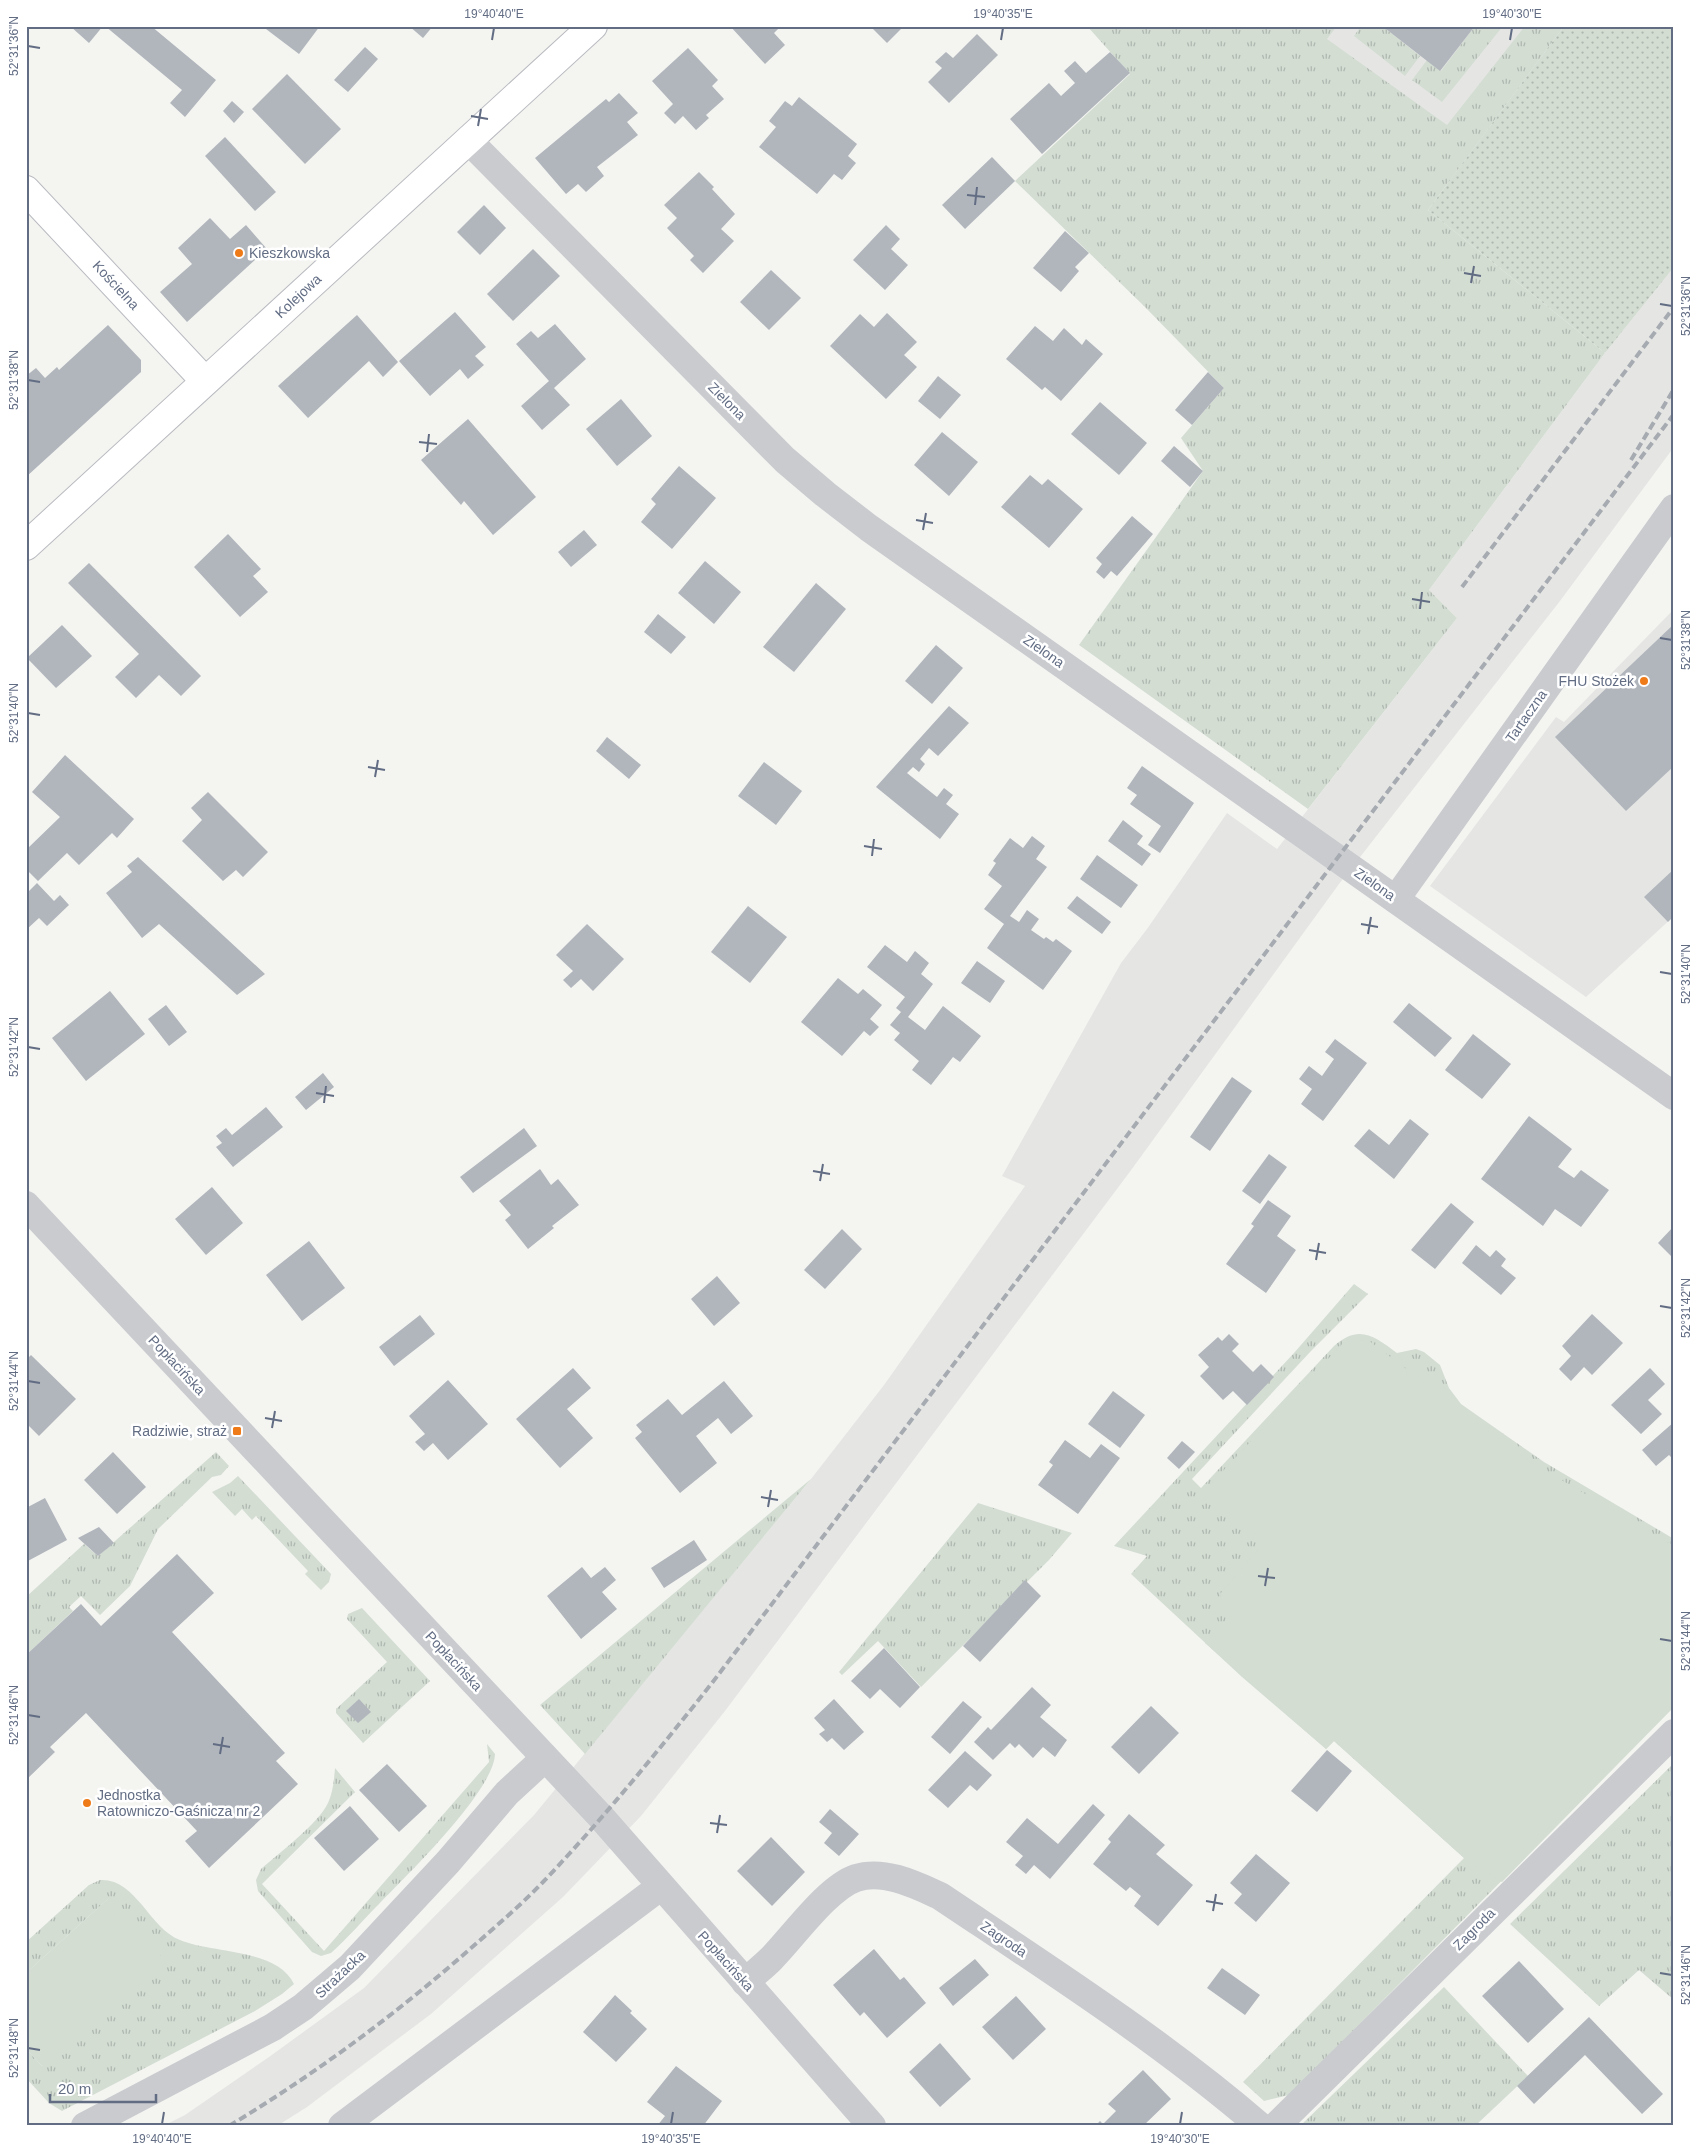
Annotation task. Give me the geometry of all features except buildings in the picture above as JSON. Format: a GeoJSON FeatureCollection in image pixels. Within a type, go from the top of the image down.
{"type":"FeatureCollection","features":[{"type":"Feature","properties":{"kind":"main road","name":"Kolejowa"},"geometry":{"type":"LineString","coordinates":[[26,546],[593,26]]}},
{"type":"Feature","properties":{"kind":"main road","name":"Kościelna"},"geometry":{"type":"LineString","coordinates":[[26,190],[205,381]]}},
{"type":"Feature","properties":{"kind":"street","name":"Zielona"},"geometry":{"type":"LineString","coordinates":[[468,140],[785,460],[825,494],[869,528],[1674,1096]]}},
{"type":"Feature","properties":{"kind":"street","name":"Tartaczna"},"geometry":{"type":"LineString","coordinates":[[1396,899],[1674,508]]}},
{"type":"Feature","properties":{"kind":"street","name":"Popłacińska"},"geometry":{"type":"LineString","coordinates":[[26,1204],[601,1817],[660,1887],[872,2126]]}},
{"type":"Feature","properties":{"kind":"street","name":"Zagroda"},"geometry":{"type":"LineString","coordinates":[[1276,2126],[1674,1733]]}},
{"type":"Feature","properties":{"kind":"street","name":"Strażacka"},"geometry":{"type":"LineString","coordinates":[[85,2126],[273,2027],[303,2007],[350,1967],[448,1862],[507,1793],[545,1758]]}},
{"type":"Feature","properties":{"kind":"street","name":"Zagroda"},"geometry":{"type":"LineString","coordinates":[[745,1982],[770,1959],[821,1904],[856,1878],[875,1876],[915,1884],[940,1896],[1095,1999],[1183,2063],[1260,2126]]}},
{"type":"Feature","properties":{"kind":"street"},"geometry":{"type":"LineString","coordinates":[[342,2126],[660,1887]]}},
{"type":"Feature","properties":{"kind":"shaded area"},"geometry":{"type":"Polygon","coordinates":[[[1297,26],[1564,26],[1447,185],[1297,26]]]}},
{"type":"Feature","properties":{"kind":"shaded area"},"geometry":{"type":"Polygon","coordinates":[[[1674,267],[1674,447],[1560,601],[1339,884],[1129,1173],[725,1711],[641,1816],[563,1897],[431,2014],[307,2107],[277,2126],[163,2126],[185,2115],[364,1988],[534,1815],[811,1479],[884,1385],[1025,1186],[1002,1176],[1121,963],[1147,929],[1227,813],[1277,849],[1457,618],[1429,590],[1605,353],[1674,267]]]}},
{"type":"Feature","properties":{"kind":"shaded area"},"geometry":{"type":"Polygon","coordinates":[[[1674,609],[1674,916],[1586,997],[1430,886],[1556,717],[1564,722],[1674,609]]]}},
{"type":"Feature","properties":{"kind":"green space"},"geometry":{"type":"Polygon","coordinates":[[[1087,26],[1337,26],[1327,39],[1447,125],[1525,26],[1564,26],[1428,210],[1605,353],[1429,590],[1457,618],[1308,809],[1079,645],[1203,471],[1181,438],[1224,388],[1144,306],[1015,181],[1130,74],[1087,26]]]}},
{"type":"Feature","properties":{"kind":"green space"},"geometry":{"type":"Polygon","coordinates":[[[1361,26],[1388,26],[1386,29],[1420,56],[1405,76],[1354,36],[1361,26]]]}},
{"type":"Feature","properties":{"kind":"green space"},"geometry":{"type":"Polygon","coordinates":[[[1475,26],[1503,26],[1442,102],[1412,80],[1427,60],[1441,71],[1475,26]]]}},
{"type":"Feature","properties":{"kind":"green space"},"geometry":{"type":"Polygon","coordinates":[[[1564,26],[1674,26],[1674,267],[1605,353],[1428,210],[1564,26]]]}},
{"type":"Feature","properties":{"kind":"green space"},"geometry":{"type":"Polygon","coordinates":[[[1354,1284],[1368,1294],[1311,1351],[1192,1479],[1201,1488],[1334,1346],[1351,1335],[1359,1334],[1374,1338],[1397,1353],[1416,1349],[1424,1352],[1440,1365],[1449,1388],[1461,1404],[1544,1462],[1674,1539],[1674,1546],[1580,1802],[1289,2095],[1264,2101],[1243,2082],[1464,1858],[1334,1741],[1326,1749],[1242,1677],[1131,1574],[1147,1556],[1114,1546],[1294,1353],[1354,1284]]]}},
{"type":"Feature","properties":{"kind":"green space"},"geometry":{"type":"Polygon","coordinates":[[[1368,1340],[1524,1458],[1674,1546],[1674,1707],[1502,1882],[1464,1858],[1334,1741],[1326,1749],[1205,1643],[1226,1620],[1220,1594],[1265,1542],[1204,1491],[1344,1342],[1368,1340]]]}},
{"type":"Feature","properties":{"kind":"green space"},"geometry":{"type":"Polygon","coordinates":[[[216,1452],[229,1466],[221,1475],[212,1477],[158,1529],[130,1586],[100,1615],[81,1596],[69,1607],[73,1611],[26,1655],[26,1597],[84,1544],[98,1556],[216,1452]]]}},
{"type":"Feature","properties":{"kind":"green space"},"geometry":{"type":"Polygon","coordinates":[[[238,1476],[331,1574],[329,1582],[321,1590],[305,1574],[308,1571],[256,1516],[252,1520],[242,1509],[235,1516],[212,1492],[230,1483],[238,1476]]]}},
{"type":"Feature","properties":{"kind":"green space"},"geometry":{"type":"Polygon","coordinates":[[[811,1479],[585,1754],[540,1705],[811,1479]]]}},
{"type":"Feature","properties":{"kind":"green space"},"geometry":{"type":"Polygon","coordinates":[[[978,1503],[1072,1533],[1049,1560],[921,1687],[878,1641],[842,1675],[839,1672],[978,1503]]]}},
{"type":"Feature","properties":{"kind":"green space"},"geometry":{"type":"Polygon","coordinates":[[[362,1608],[430,1681],[363,1743],[336,1713],[336,1709],[387,1662],[347,1619],[348,1614],[362,1608]]]}},
{"type":"Feature","properties":{"kind":"green space"},"geometry":{"type":"Polygon","coordinates":[[[487,1744],[495,1754],[491,1770],[465,1810],[428,1854],[331,1953],[321,1956],[312,1952],[258,1891],[256,1880],[261,1869],[307,1829],[323,1811],[331,1795],[335,1768],[355,1792],[262,1884],[324,1951],[489,1762],[487,1744]]]}},
{"type":"Feature","properties":{"kind":"green space"},"geometry":{"type":"Polygon","coordinates":[[[1674,1763],[1674,2000],[1639,1970],[1599,2006],[1510,1924],[1674,1763]]]}},
{"type":"Feature","properties":{"kind":"green space"},"geometry":{"type":"Polygon","coordinates":[[[100,1880],[113,1882],[123,1887],[133,1895],[159,1925],[169,1934],[180,1940],[259,1958],[274,1964],[286,1972],[294,1984],[255,2011],[62,2111],[49,2103],[26,2078],[26,2049],[42,2066],[109,1898],[26,1973],[26,1942],[89,1885],[100,1880]]]}},
{"type":"Feature","properties":{"kind":"green space"},"geometry":{"type":"Polygon","coordinates":[[[109,1898],[162,1957],[42,2066],[26,2049],[26,1973],[109,1898]]]}},
{"type":"Feature","properties":{"kind":"green space"},"geometry":{"type":"Polygon","coordinates":[[[1444,1987],[1528,2076],[1475,2126],[1300,2126],[1444,1987]]]}},
{"type":"Feature","properties":{"kind":"railway"},"geometry":{"type":"LineString","coordinates":[[1462,587],[1674,307]]}},
{"type":"Feature","properties":{"kind":"railway"},"geometry":{"type":"LineString","coordinates":[[1631,460],[1674,389]]}},
{"type":"Feature","properties":{"kind":"railway"},"geometry":{"type":"LineString","coordinates":[[229,2126],[292,2086],[354,2043],[442,1973],[534,1891],[630,1784],[712,1683],[1674,414]]}},
{"type":"Feature","properties":{"kind":"place","name":"Kieszkowska"},"geometry":{"type":"Point","coordinates":[239,253]}},
{"type":"Feature","properties":{"kind":"place","name":"FHU Stożek"},"geometry":{"type":"Point","coordinates":[1644,681]}},
{"type":"Feature","properties":{"kind":"place","name":"Radziwie, straż"},"geometry":{"type":"Point","coordinates":[237,1431]}},
{"type":"Feature","properties":{"kind":"place","name":"Jednostka Ratowniczo-Gaśnicza nr 2"},"geometry":{"type":"Point","coordinates":[87,1803]}}]}
